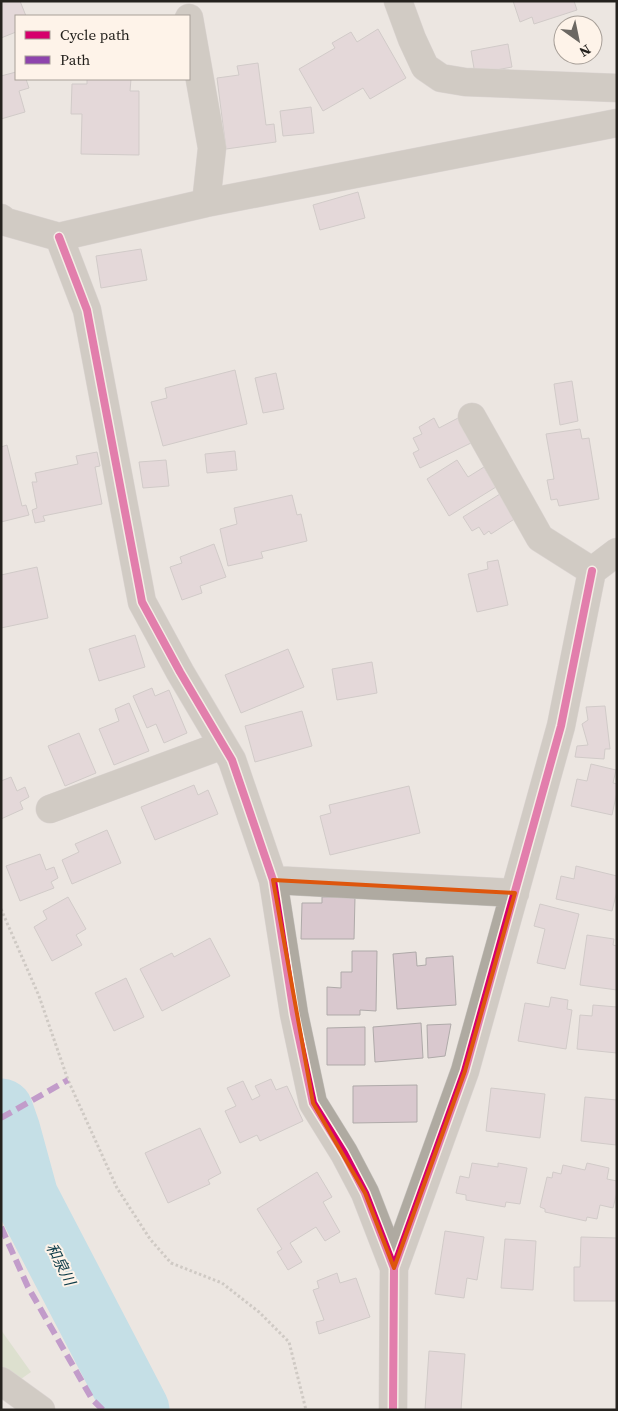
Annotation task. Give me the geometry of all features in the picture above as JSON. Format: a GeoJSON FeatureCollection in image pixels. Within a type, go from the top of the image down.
{"type":"FeatureCollection","features":[{"type":"Feature","properties":{"kind":"street"},"geometry":{"type":"LineString","coordinates":[[186,1],[189,15]]}},
{"type":"Feature","properties":{"kind":"street"},"geometry":{"type":"LineString","coordinates":[[398,1],[425,67],[441,78],[465,82],[617,88]]}},
{"type":"Feature","properties":{"kind":"street"},"geometry":{"type":"LineString","coordinates":[[190,23],[212,148],[206,203]]}},
{"type":"Feature","properties":{"kind":"street"},"geometry":{"type":"LineString","coordinates":[[1,218],[6,222],[59,237],[206,203],[617,123]]}},
{"type":"Feature","properties":{"kind":"street"},"geometry":{"type":"LineString","coordinates":[[59,237],[87,310],[142,602],[180,672],[232,760],[273,880],[294,1014],[313,1103],[365,1193],[394,1268]]}},
{"type":"Feature","properties":{"kind":"street"},"geometry":{"type":"LineString","coordinates":[[472,418],[540,538],[592,571]]}},
{"type":"Feature","properties":{"kind":"street"},"geometry":{"type":"LineString","coordinates":[[393,1410],[394,1268],[465,1071],[561,726],[592,571],[617,552]]}},
{"type":"Feature","properties":{"kind":"street"},"geometry":{"type":"LineString","coordinates":[[50,809],[223,745]]}},
{"type":"Feature","properties":{"kind":"street"},"geometry":{"type":"LineString","coordinates":[[273,880],[515,893]]}},
{"type":"Feature","properties":{"kind":"street"},"geometry":{"type":"LineString","coordinates":[[1,1382],[41,1410]]}},
{"type":"Feature","properties":{"kind":"path"},"geometry":{"type":"LineString","coordinates":[[1,910],[39,996],[68,1080],[117,1188],[150,1239],[171,1263],[222,1283],[259,1312],[289,1342],[306,1410]]}},
{"type":"Feature","properties":{"kind":"highlighted area"},"geometry":{"type":"Polygon","coordinates":[[[273,880],[515,893],[465,1071],[394,1268],[365,1193],[313,1103],[273,880]]]}},
{"type":"Feature","properties":{"kind":"green space"},"geometry":{"type":"Polygon","coordinates":[[[1,1330],[31,1372],[1,1393],[1,1330]]]}},
{"type":"Feature","properties":{"kind":"building"},"geometry":{"type":"Polygon","coordinates":[[[1,1],[20,1],[26,15],[15,15],[15,32],[1,38],[1,1]]]}},
{"type":"Feature","properties":{"kind":"building"},"geometry":{"type":"Polygon","coordinates":[[[513,1],[574,1],[577,10],[562,15],[553,15],[553,18],[534,24],[532,17],[520,22],[513,1]]]}},
{"type":"Feature","properties":{"kind":"building"},"geometry":{"type":"Polygon","coordinates":[[[378,29],[406,78],[370,99],[363,88],[323,111],[299,69],[335,48],[332,43],[351,32],[357,42],[378,29]]]}},
{"type":"Feature","properties":{"kind":"building"},"geometry":{"type":"Polygon","coordinates":[[[508,44],[512,67],[475,74],[471,51],[508,44]]]}},
{"type":"Feature","properties":{"kind":"building"},"geometry":{"type":"Polygon","coordinates":[[[258,63],[266,125],[274,124],[276,142],[226,149],[217,78],[239,75],[237,66],[258,63]]]}},
{"type":"Feature","properties":{"kind":"building"},"geometry":{"type":"Polygon","coordinates":[[[15,72],[15,80],[26,80],[29,88],[19,91],[25,112],[1,119],[1,76],[15,72]]]}},
{"type":"Feature","properties":{"kind":"building"},"geometry":{"type":"Polygon","coordinates":[[[87,80],[131,80],[130,91],[139,91],[139,155],[81,154],[82,114],[71,114],[72,84],[87,84],[87,80]]]}},
{"type":"Feature","properties":{"kind":"building"},"geometry":{"type":"Polygon","coordinates":[[[311,107],[314,133],[283,136],[280,111],[311,107]]]}},
{"type":"Feature","properties":{"kind":"building"},"geometry":{"type":"Polygon","coordinates":[[[358,192],[365,218],[320,230],[313,205],[358,192]]]}},
{"type":"Feature","properties":{"kind":"building"},"geometry":{"type":"Polygon","coordinates":[[[141,249],[147,280],[101,288],[96,256],[141,249]]]}},
{"type":"Feature","properties":{"kind":"building"},"geometry":{"type":"Polygon","coordinates":[[[235,370],[247,424],[163,446],[151,402],[167,398],[165,388],[235,370]]]}},
{"type":"Feature","properties":{"kind":"building"},"geometry":{"type":"Polygon","coordinates":[[[276,373],[284,409],[263,413],[255,378],[276,373]]]}},
{"type":"Feature","properties":{"kind":"building"},"geometry":{"type":"Polygon","coordinates":[[[572,381],[578,421],[560,425],[554,384],[572,381]]]}},
{"type":"Feature","properties":{"kind":"building"},"geometry":{"type":"Polygon","coordinates":[[[460,417],[473,442],[420,468],[413,453],[419,450],[413,438],[422,434],[419,427],[434,418],[439,428],[460,417]]]}},
{"type":"Feature","properties":{"kind":"building"},"geometry":{"type":"Polygon","coordinates":[[[580,429],[582,439],[589,438],[599,499],[559,506],[557,499],[551,500],[547,480],[554,479],[546,434],[580,429]]]}},
{"type":"Feature","properties":{"kind":"building"},"geometry":{"type":"Polygon","coordinates":[[[7,445],[22,506],[26,505],[29,515],[1,522],[1,447],[7,445]]]}},
{"type":"Feature","properties":{"kind":"building"},"geometry":{"type":"Polygon","coordinates":[[[235,451],[237,470],[207,473],[205,454],[235,451]]]}},
{"type":"Feature","properties":{"kind":"building"},"geometry":{"type":"Polygon","coordinates":[[[97,452],[100,466],[95,467],[102,504],[43,516],[45,521],[35,523],[32,510],[37,508],[32,482],[37,482],[35,473],[78,464],[76,456],[97,452]]]}},
{"type":"Feature","properties":{"kind":"building"},"geometry":{"type":"Polygon","coordinates":[[[166,460],[169,486],[143,488],[139,462],[166,460]]]}},
{"type":"Feature","properties":{"kind":"building"},"geometry":{"type":"Polygon","coordinates":[[[457,460],[468,477],[484,467],[496,487],[449,516],[427,479],[457,460]]]}},
{"type":"Feature","properties":{"kind":"building"},"geometry":{"type":"Polygon","coordinates":[[[500,494],[516,518],[491,534],[489,531],[484,535],[479,527],[472,531],[463,517],[500,494]]]}},
{"type":"Feature","properties":{"kind":"building"},"geometry":{"type":"Polygon","coordinates":[[[292,495],[297,515],[301,514],[307,541],[261,552],[263,558],[228,566],[220,529],[237,524],[234,508],[292,495]]]}},
{"type":"Feature","properties":{"kind":"building"},"geometry":{"type":"Polygon","coordinates":[[[214,544],[226,577],[200,586],[202,593],[182,600],[170,567],[182,563],[180,557],[214,544]]]}},
{"type":"Feature","properties":{"kind":"building"},"geometry":{"type":"Polygon","coordinates":[[[498,560],[508,605],[477,612],[468,574],[488,569],[487,562],[498,560]]]}},
{"type":"Feature","properties":{"kind":"building"},"geometry":{"type":"Polygon","coordinates":[[[37,567],[48,618],[1,628],[1,575],[37,567]]]}},
{"type":"Feature","properties":{"kind":"building"},"geometry":{"type":"Polygon","coordinates":[[[135,635],[145,667],[99,681],[89,649],[135,635]]]}},
{"type":"Feature","properties":{"kind":"building"},"geometry":{"type":"Polygon","coordinates":[[[288,649],[304,687],[241,713],[225,675],[288,649]]]}},
{"type":"Feature","properties":{"kind":"building"},"geometry":{"type":"Polygon","coordinates":[[[372,662],[377,693],[337,700],[332,669],[372,662]]]}},
{"type":"Feature","properties":{"kind":"building"},"geometry":{"type":"Polygon","coordinates":[[[152,688],[155,696],[169,690],[187,733],[164,743],[156,724],[147,728],[133,696],[152,688]]]}},
{"type":"Feature","properties":{"kind":"building"},"geometry":{"type":"Polygon","coordinates":[[[129,703],[149,751],[114,765],[99,729],[119,721],[115,709],[129,703]]]}},
{"type":"Feature","properties":{"kind":"building"},"geometry":{"type":"Polygon","coordinates":[[[605,706],[610,749],[605,749],[604,759],[575,757],[577,746],[588,745],[582,724],[588,720],[586,707],[605,706]]]}},
{"type":"Feature","properties":{"kind":"building"},"geometry":{"type":"Polygon","coordinates":[[[302,711],[312,746],[255,762],[245,726],[302,711]]]}},
{"type":"Feature","properties":{"kind":"building"},"geometry":{"type":"Polygon","coordinates":[[[79,733],[96,773],[65,786],[48,746],[79,733]]]}},
{"type":"Feature","properties":{"kind":"building"},"geometry":{"type":"Polygon","coordinates":[[[591,764],[616,770],[613,783],[617,784],[617,792],[612,815],[571,806],[577,779],[587,781],[591,764]]]}},
{"type":"Feature","properties":{"kind":"building"},"geometry":{"type":"Polygon","coordinates":[[[11,777],[17,791],[25,787],[29,797],[20,802],[23,809],[1,819],[1,781],[11,777]]]}},
{"type":"Feature","properties":{"kind":"building"},"geometry":{"type":"Polygon","coordinates":[[[194,785],[198,795],[208,790],[218,814],[155,840],[141,807],[194,785]]]}},
{"type":"Feature","properties":{"kind":"building"},"geometry":{"type":"Polygon","coordinates":[[[409,786],[420,833],[330,855],[320,816],[331,813],[329,805],[409,786]]]}},
{"type":"Feature","properties":{"kind":"building"},"geometry":{"type":"Polygon","coordinates":[[[107,830],[121,863],[72,884],[62,860],[79,852],[75,844],[107,830]]]}},
{"type":"Feature","properties":{"kind":"building"},"geometry":{"type":"Polygon","coordinates":[[[40,854],[46,870],[54,867],[58,878],[51,882],[54,888],[20,901],[6,866],[40,854]]]}},
{"type":"Feature","properties":{"kind":"building"},"geometry":{"type":"Polygon","coordinates":[[[576,866],[617,876],[617,891],[612,911],[556,899],[561,876],[574,879],[576,866]]]}},
{"type":"Feature","properties":{"kind":"building"},"geometry":{"type":"Polygon","coordinates":[[[68,897],[86,929],[76,935],[82,945],[52,961],[34,927],[47,919],[43,911],[68,897]]]}},
{"type":"Feature","properties":{"kind":"building"},"geometry":{"type":"Polygon","coordinates":[[[322,897],[355,897],[354,939],[301,939],[302,903],[322,903],[322,897]]]}},
{"type":"Feature","properties":{"kind":"building"},"geometry":{"type":"Polygon","coordinates":[[[540,904],[579,914],[565,969],[537,963],[545,929],[534,926],[540,904]]]}},
{"type":"Feature","properties":{"kind":"building"},"geometry":{"type":"Polygon","coordinates":[[[587,935],[614,939],[613,945],[617,946],[617,990],[580,985],[587,935]]]}},
{"type":"Feature","properties":{"kind":"building"},"geometry":{"type":"Polygon","coordinates":[[[210,938],[230,976],[162,1011],[140,969],[172,953],[174,957],[210,938]]]}},
{"type":"Feature","properties":{"kind":"building"},"geometry":{"type":"Polygon","coordinates":[[[352,951],[377,951],[376,1011],[360,1010],[360,1015],[327,1015],[327,987],[341,988],[341,972],[352,972],[352,951]]]}},
{"type":"Feature","properties":{"kind":"building"},"geometry":{"type":"Polygon","coordinates":[[[416,952],[417,966],[426,965],[426,958],[453,956],[456,1005],[397,1009],[393,954],[416,952]]]}},
{"type":"Feature","properties":{"kind":"building"},"geometry":{"type":"Polygon","coordinates":[[[126,978],[144,1017],[114,1031],[95,993],[126,978]]]}},
{"type":"Feature","properties":{"kind":"building"},"geometry":{"type":"Polygon","coordinates":[[[551,997],[568,1000],[567,1009],[572,1010],[566,1049],[518,1041],[525,1003],[549,1007],[551,997]]]}},
{"type":"Feature","properties":{"kind":"building"},"geometry":{"type":"Polygon","coordinates":[[[593,1005],[617,1007],[617,1053],[577,1049],[580,1015],[592,1016],[593,1005]]]}},
{"type":"Feature","properties":{"kind":"building"},"geometry":{"type":"Polygon","coordinates":[[[421,1023],[423,1058],[375,1062],[373,1027],[421,1023]]]}},
{"type":"Feature","properties":{"kind":"building"},"geometry":{"type":"Polygon","coordinates":[[[451,1024],[445,1056],[428,1058],[427,1025],[451,1024]]]}},
{"type":"Feature","properties":{"kind":"building"},"geometry":{"type":"Polygon","coordinates":[[[365,1027],[365,1065],[327,1065],[327,1028],[365,1027]]]}},
{"type":"Feature","properties":{"kind":"building"},"geometry":{"type":"Polygon","coordinates":[[[271,1079],[276,1090],[287,1086],[303,1121],[260,1141],[257,1135],[240,1143],[225,1111],[236,1106],[227,1088],[243,1081],[252,1100],[260,1096],[255,1086],[271,1079]]]}},
{"type":"Feature","properties":{"kind":"building"},"geometry":{"type":"Polygon","coordinates":[[[417,1085],[417,1122],[353,1123],[353,1086],[417,1085]]]}},
{"type":"Feature","properties":{"kind":"building"},"geometry":{"type":"Polygon","coordinates":[[[491,1088],[545,1094],[540,1138],[486,1131],[491,1088]]]}},
{"type":"Feature","properties":{"kind":"building"},"geometry":{"type":"Polygon","coordinates":[[[585,1097],[617,1100],[616,1145],[581,1141],[585,1097]]]}},
{"type":"Feature","properties":{"kind":"building"},"geometry":{"type":"Polygon","coordinates":[[[200,1128],[221,1173],[208,1180],[210,1184],[168,1203],[145,1153],[200,1128]]]}},
{"type":"Feature","properties":{"kind":"building"},"geometry":{"type":"Polygon","coordinates":[[[472,1163],[498,1167],[498,1163],[527,1168],[520,1204],[506,1202],[505,1207],[466,1200],[466,1195],[456,1193],[460,1176],[469,1178],[472,1163]]]}},
{"type":"Feature","properties":{"kind":"building"},"geometry":{"type":"Polygon","coordinates":[[[587,1163],[609,1168],[607,1179],[617,1181],[617,1192],[613,1208],[600,1205],[597,1219],[587,1217],[586,1221],[545,1212],[545,1209],[540,1207],[547,1177],[552,1178],[553,1172],[561,1174],[563,1165],[585,1170],[587,1163]]]}},
{"type":"Feature","properties":{"kind":"building"},"geometry":{"type":"Polygon","coordinates":[[[317,1172],[332,1197],[323,1202],[340,1232],[325,1241],[316,1227],[290,1243],[302,1262],[288,1270],[277,1252],[282,1249],[257,1209],[317,1172]]]}},
{"type":"Feature","properties":{"kind":"building"},"geometry":{"type":"Polygon","coordinates":[[[445,1231],[484,1237],[477,1280],[467,1278],[464,1298],[435,1294],[445,1231]]]}},
{"type":"Feature","properties":{"kind":"building"},"geometry":{"type":"Polygon","coordinates":[[[581,1237],[617,1238],[616,1301],[574,1301],[574,1267],[580,1267],[581,1237]]]}},
{"type":"Feature","properties":{"kind":"building"},"geometry":{"type":"Polygon","coordinates":[[[505,1239],[536,1241],[533,1290],[501,1288],[505,1239]]]}},
{"type":"Feature","properties":{"kind":"building"},"geometry":{"type":"Polygon","coordinates":[[[337,1273],[340,1283],[356,1278],[370,1317],[319,1334],[316,1322],[324,1320],[313,1290],[319,1288],[317,1281],[337,1273]]]}},
{"type":"Feature","properties":{"kind":"building"},"geometry":{"type":"Polygon","coordinates":[[[429,1351],[465,1354],[461,1410],[425,1410],[429,1351]]]}},
{"type":"Feature","properties":{"kind":"waterway","name":"和泉川"},"geometry":{"type":"LineString","coordinates":[[1,1111],[26,1197],[137,1410]]}},
{"type":"Feature","properties":{"kind":"marked path"},"geometry":{"type":"LineString","coordinates":[[1,1118],[68,1080]]}},
{"type":"Feature","properties":{"kind":"marked path"},"geometry":{"type":"LineString","coordinates":[[1,1227],[28,1287],[92,1399],[103,1410]]}},
{"type":"Feature","properties":{"kind":"cycle path"},"geometry":{"type":"LineString","coordinates":[[59,237],[87,310],[142,602],[180,672],[232,760],[273,880],[294,1014],[313,1103],[344,1153],[365,1193],[394,1268]]}},
{"type":"Feature","properties":{"kind":"cycle path"},"geometry":{"type":"LineString","coordinates":[[393,1410],[394,1268],[465,1071],[561,726],[592,571]]}}]}
